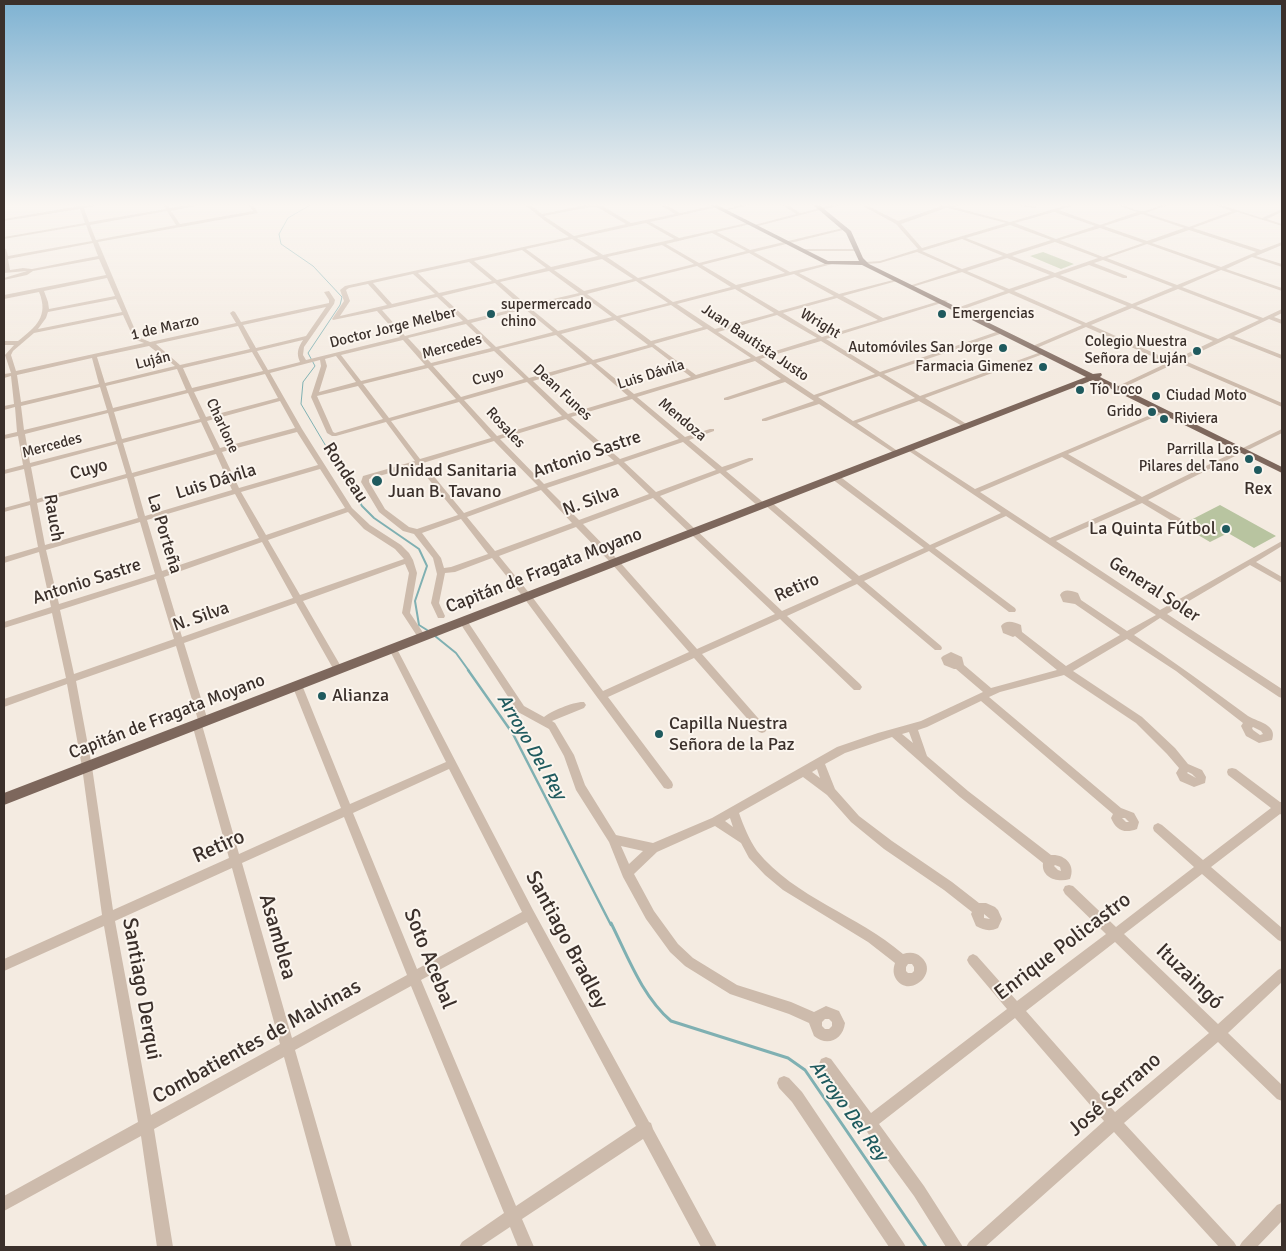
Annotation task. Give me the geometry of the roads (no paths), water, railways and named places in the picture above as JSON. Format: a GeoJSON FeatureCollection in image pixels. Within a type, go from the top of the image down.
{"type":"FeatureCollection","features":[{"type":"Feature","properties":{"kind":"main road"},"geometry":{"type":"LineString","coordinates":[[830,263],[865,263],[943,302]]}},
{"type":"Feature","properties":{"kind":"main road"},"geometry":{"type":"LineString","coordinates":[[865,263],[896,280],[1037,346],[1164,411],[1282,464]]}},
{"type":"Feature","properties":{"kind":"main road"},"geometry":{"type":"LineString","coordinates":[[958,309],[1043,353],[1096,376]]}},
{"type":"Feature","properties":{"kind":"main road","name":"Capitán de Fragata Moyano"},"geometry":{"type":"LineString","coordinates":[[4,799],[1096,376]]}},
{"type":"Feature","properties":{"kind":"main road"},"geometry":{"type":"LineString","coordinates":[[1119,388],[1246,449],[1282,470]]}},
{"type":"Feature","properties":{"kind":"street"},"geometry":{"type":"LineString","coordinates":[[6,271],[32,270],[72,262]]}},
{"type":"Feature","properties":{"kind":"street","name":"Charlone"},"geometry":{"type":"LineString","coordinates":[[103,262],[137,340],[150,344],[179,367],[237,492],[338,670]]}},
{"type":"Feature","properties":{"kind":"street"},"geometry":{"type":"LineString","coordinates":[[335,319],[346,301],[344,290],[347,287],[459,262]]}},
{"type":"Feature","properties":{"kind":"street","name":"Mendoza"},"geometry":{"type":"LineString","coordinates":[[473,262],[938,648]]}},
{"type":"Feature","properties":{"kind":"street"},"geometry":{"type":"LineString","coordinates":[[542,262],[694,376]]}},
{"type":"Feature","properties":{"kind":"street"},"geometry":{"type":"LineString","coordinates":[[335,319],[580,262]]}},
{"type":"Feature","properties":{"kind":"street","name":"Juan Bautista Justo"},"geometry":{"type":"LineString","coordinates":[[611,262],[897,453]]}},
{"type":"Feature","properties":{"kind":"street","name":"Wright"},"geometry":{"type":"LineString","coordinates":[[695,262],[966,426]]}},
{"type":"Feature","properties":{"kind":"street","name":"Doctor Jorge Melber"},"geometry":{"type":"LineString","coordinates":[[4,437],[710,262]]}},
{"type":"Feature","properties":{"kind":"street"},"geometry":{"type":"LineString","coordinates":[[769,262],[882,320]]}},
{"type":"Feature","properties":{"kind":"street"},"geometry":{"type":"LineString","coordinates":[[865,263],[874,262]]}},
{"type":"Feature","properties":{"kind":"street"},"geometry":{"type":"LineString","coordinates":[[945,262],[1088,326],[1282,405]]}},
{"type":"Feature","properties":{"kind":"street"},"geometry":{"type":"LineString","coordinates":[[914,286],[989,262]]}},
{"type":"Feature","properties":{"kind":"street"},"geometry":{"type":"LineString","coordinates":[[1024,262],[1218,341]]}},
{"type":"Feature","properties":{"kind":"street"},"geometry":{"type":"LineString","coordinates":[[1114,262],[1180,288],[1282,322]]}},
{"type":"Feature","properties":{"kind":"street"},"geometry":{"type":"LineString","coordinates":[[1206,262],[1282,290]]}},
{"type":"Feature","properties":{"kind":"street"},"geometry":{"type":"LineString","coordinates":[[1037,346],[1180,288],[1236,262]]}},
{"type":"Feature","properties":{"kind":"street","name":"Mercedes"},"geometry":{"type":"LineString","coordinates":[[314,396],[830,263]]}},
{"type":"Feature","properties":{"kind":"street"},"geometry":{"type":"LineString","coordinates":[[958,309],[1089,263],[1125,276]]}},
{"type":"Feature","properties":{"kind":"street"},"geometry":{"type":"LineString","coordinates":[[11,295],[6,279],[32,270]]}},
{"type":"Feature","properties":{"kind":"street","name":"Dean Funes"},"geometry":{"type":"LineString","coordinates":[[414,272],[566,416],[619,461],[694,531]]}},
{"type":"Feature","properties":{"kind":"street"},"geometry":{"type":"LineString","coordinates":[[4,297],[41,292],[110,278]]}},
{"type":"Feature","properties":{"kind":"street","name":"Cuyo"},"geometry":{"type":"LineString","coordinates":[[314,396],[331,434],[460,400],[652,344],[777,313],[896,280]]}},
{"type":"Feature","properties":{"kind":"street"},"geometry":{"type":"LineString","coordinates":[[369,282],[391,306]]}},
{"type":"Feature","properties":{"kind":"street"},"geometry":{"type":"LineString","coordinates":[[4,343],[18,343],[40,324],[46,311],[46,304],[41,292]]}},
{"type":"Feature","properties":{"kind":"street"},"geometry":{"type":"LineString","coordinates":[[307,362],[300,350],[331,304],[332,300],[327,292]]}},
{"type":"Feature","properties":{"kind":"street"},"geometry":{"type":"LineString","coordinates":[[4,302],[11,295]]}},
{"type":"Feature","properties":{"kind":"street"},"geometry":{"type":"LineString","coordinates":[[46,311],[118,297]]}},
{"type":"Feature","properties":{"kind":"street","name":"Luis Dávila"},"geometry":{"type":"LineString","coordinates":[[417,532],[406,529],[382,510],[365,482],[366,478],[694,376],[943,302]]}},
{"type":"Feature","properties":{"kind":"street","name":"1 de Marzo"},"geometry":{"type":"LineString","coordinates":[[4,376],[331,304]]}},
{"type":"Feature","properties":{"kind":"street","name":"Rosales"},"geometry":{"type":"LineString","coordinates":[[378,309],[495,438],[615,562],[762,729]]}},
{"type":"Feature","properties":{"kind":"street"},"geometry":{"type":"LineString","coordinates":[[1119,388],[1282,311]]}},
{"type":"Feature","properties":{"kind":"street"},"geometry":{"type":"LineString","coordinates":[[33,332],[125,313]]}},
{"type":"Feature","properties":{"kind":"street","name":"Rondeau"},"geometry":{"type":"LineString","coordinates":[[233,313],[299,429],[349,509],[373,532],[398,547],[409,560]]}},
{"type":"Feature","properties":{"kind":"street"},"geometry":{"type":"LineString","coordinates":[[813,396],[1001,332]]}},
{"type":"Feature","properties":{"kind":"street"},"geometry":{"type":"LineString","coordinates":[[1229,336],[1282,357]]}},
{"type":"Feature","properties":{"kind":"street","name":"Luján"},"geometry":{"type":"LineString","coordinates":[[4,408],[308,337]]}},
{"type":"Feature","properties":{"kind":"street","name":"Rauch"},"geometry":{"type":"LineString","coordinates":[[18,343],[8,355],[14,374],[21,433],[42,549],[71,680],[87,766]]}},
{"type":"Feature","properties":{"kind":"street"},"geometry":{"type":"LineString","coordinates":[[852,423],[1043,353]]}},
{"type":"Feature","properties":{"kind":"street"},"geometry":{"type":"LineString","coordinates":[[338,355],[419,462],[527,596],[668,786]]}},
{"type":"Feature","properties":{"kind":"street","name":"La Porteña"},"geometry":{"type":"LineString","coordinates":[[94,356],[118,442],[160,575],[200,723]]}},
{"type":"Feature","properties":{"kind":"street"},"geometry":{"type":"LineString","coordinates":[[314,396],[324,366],[320,359]]}},
{"type":"Feature","properties":{"kind":"street"},"geometry":{"type":"LineString","coordinates":[[726,399],[787,379]]}},
{"type":"Feature","properties":{"kind":"street","name":"Mercedes"},"geometry":{"type":"LineString","coordinates":[[4,472],[282,399]]}},
{"type":"Feature","properties":{"kind":"street"},"geometry":{"type":"LineString","coordinates":[[764,420],[820,401]]}},
{"type":"Feature","properties":{"kind":"street"},"geometry":{"type":"LineString","coordinates":[[974,492],[1164,411]]}},
{"type":"Feature","properties":{"kind":"street","name":"Cuyo"},"geometry":{"type":"LineString","coordinates":[[4,510],[299,429]]}},
{"type":"Feature","properties":{"kind":"street","name":"Antonio Sastre"},"geometry":{"type":"LineString","coordinates":[[417,532],[712,430]]}},
{"type":"Feature","properties":{"kind":"street"},"geometry":{"type":"LineString","coordinates":[[1050,541],[1142,500],[1282,431]]}},
{"type":"Feature","properties":{"kind":"street","name":"General Soler"},"geometry":{"type":"LineString","coordinates":[[908,448],[1050,541],[1158,616],[1282,694]]}},
{"type":"Feature","properties":{"kind":"street"},"geometry":{"type":"LineString","coordinates":[[1062,454],[1180,522]]}},
{"type":"Feature","properties":{"kind":"street","name":"N. Silva"},"geometry":{"type":"LineString","coordinates":[[441,571],[452,570],[751,459]]}},
{"type":"Feature","properties":{"kind":"street","name":"Luis Dávila"},"geometry":{"type":"LineString","coordinates":[[4,560],[322,466]]}},
{"type":"Feature","properties":{"kind":"street"},"geometry":{"type":"LineString","coordinates":[[835,477],[1012,610]]}},
{"type":"Feature","properties":{"kind":"street","name":"Antonio Sastre"},"geometry":{"type":"LineString","coordinates":[[4,625],[160,575],[349,509]]}},
{"type":"Feature","properties":{"kind":"street","name":"Retiro"},"geometry":{"type":"LineString","coordinates":[[601,696],[1007,513]]}},
{"type":"Feature","properties":{"kind":"street"},"geometry":{"type":"LineString","coordinates":[[694,531],[857,687]]}},
{"type":"Feature","properties":{"kind":"street"},"geometry":{"type":"LineString","coordinates":[[417,532],[437,558],[441,571],[435,603],[441,616]]}},
{"type":"Feature","properties":{"kind":"street"},"geometry":{"type":"LineString","coordinates":[[628,873],[653,848],[716,822],[819,762],[857,744],[912,728],[985,694],[1065,671],[1282,544]]}},
{"type":"Feature","properties":{"kind":"street"},"geometry":{"type":"LineString","coordinates":[[409,560],[413,573],[406,613],[423,637]]}},
{"type":"Feature","properties":{"kind":"street","name":"N. Silva"},"geometry":{"type":"LineString","coordinates":[[4,703],[409,560]]}},
{"type":"Feature","properties":{"kind":"street"},"geometry":{"type":"LineString","coordinates":[[1250,562],[1282,580]]}},
{"type":"Feature","properties":{"kind":"street"},"geometry":{"type":"LineString","coordinates":[[1076,601],[1179,669],[1250,723]]}},
{"type":"Feature","properties":{"kind":"street"},"geometry":{"type":"LineString","coordinates":[[463,621],[521,710],[531,717],[552,726],[572,763],[580,787],[613,839],[650,915],[674,948],[689,962],[734,990],[791,1008],[816,1020]]}},
{"type":"Feature","properties":{"kind":"street"},"geometry":{"type":"LineString","coordinates":[[1017,633],[1065,671],[1139,720],[1171,751],[1185,768]]}},
{"type":"Feature","properties":{"kind":"street","name":"Santiago Bradley"},"geometry":{"type":"LineString","coordinates":[[393,649],[529,914],[709,1247]]}},
{"type":"Feature","properties":{"kind":"street"},"geometry":{"type":"LineString","coordinates":[[958,665],[985,694],[1119,813]]}},
{"type":"Feature","properties":{"kind":"street","name":"Soto Acebal"},"geometry":{"type":"LineString","coordinates":[[297,685],[414,978],[526,1247]]}},
{"type":"Feature","properties":{"kind":"street"},"geometry":{"type":"LineString","coordinates":[[545,722],[552,716],[581,705]]}},
{"type":"Feature","properties":{"kind":"street","name":"Asamblea"},"geometry":{"type":"LineString","coordinates":[[200,723],[235,860],[344,1247]]}},
{"type":"Feature","properties":{"kind":"street"},"geometry":{"type":"LineString","coordinates":[[912,728],[922,756]]}},
{"type":"Feature","properties":{"kind":"street"},"geometry":{"type":"LineString","coordinates":[[894,733],[922,756],[949,783],[1050,861]]}},
{"type":"Feature","properties":{"kind":"street"},"geometry":{"type":"LineString","coordinates":[[819,762],[831,792]]}},
{"type":"Feature","properties":{"kind":"street","name":"Retiro"},"geometry":{"type":"LineString","coordinates":[[4,965],[451,764]]}},
{"type":"Feature","properties":{"kind":"street","name":"Santiago Derqui"},"geometry":{"type":"LineString","coordinates":[[87,766],[108,918],[146,1125],[164,1247]]}},
{"type":"Feature","properties":{"kind":"street"},"geometry":{"type":"LineString","coordinates":[[803,771],[831,792],[855,819],[870,831],[979,910]]}},
{"type":"Feature","properties":{"kind":"street"},"geometry":{"type":"LineString","coordinates":[[1232,772],[1282,808]]}},
{"type":"Feature","properties":{"kind":"street","name":"Enrique Policastro"},"geometry":{"type":"LineString","coordinates":[[869,1123],[1202,866],[1282,808]]}},
{"type":"Feature","properties":{"kind":"street"},"geometry":{"type":"LineString","coordinates":[[733,811],[742,840]]}},
{"type":"Feature","properties":{"kind":"street"},"geometry":{"type":"LineString","coordinates":[[716,822],[742,840],[781,882],[807,901],[871,937],[901,961]]}},
{"type":"Feature","properties":{"kind":"street"},"geometry":{"type":"LineString","coordinates":[[1158,828],[1282,936]]}},
{"type":"Feature","properties":{"kind":"street"},"geometry":{"type":"LineString","coordinates":[[613,839],[653,848]]}},
{"type":"Feature","properties":{"kind":"street","name":"Ituzaingó"},"geometry":{"type":"LineString","coordinates":[[1069,890],[1282,1094]]}},
{"type":"Feature","properties":{"kind":"street","name":"Combatientes de Malvinas"},"geometry":{"type":"LineString","coordinates":[[4,1204],[529,914]]}},
{"type":"Feature","properties":{"kind":"street"},"geometry":{"type":"LineString","coordinates":[[973,960],[1114,1122],[1229,1247]]}},
{"type":"Feature","properties":{"kind":"street","name":"José Serrano"},"geometry":{"type":"LineString","coordinates":[[974,1247],[1114,1122],[1218,1033],[1282,974]]}},
{"type":"Feature","properties":{"kind":"street"},"geometry":{"type":"LineString","coordinates":[[826,1064],[919,1191],[955,1247]]}},
{"type":"Feature","properties":{"kind":"street"},"geometry":{"type":"LineString","coordinates":[[784,1083],[797,1097],[898,1247]]}},
{"type":"Feature","properties":{"kind":"street"},"geometry":{"type":"LineString","coordinates":[[467,1247],[646,1128]]}},
{"type":"Feature","properties":{"kind":"street"},"geometry":{"type":"LineString","coordinates":[[1247,1247],[1282,1210]]}},
{"type":"Feature","properties":{"kind":"waterway","name":"Arroyo Del Rey"},"geometry":{"type":"LineString","coordinates":[[308,262],[342,297],[340,305],[308,353],[315,366],[303,382],[301,404],[343,475]]}},
{"type":"Feature","properties":{"kind":"waterway","name":"Arroyo Del Rey"},"geometry":{"type":"LineString","coordinates":[[343,474],[362,506],[374,518],[419,549],[427,566],[415,601],[419,625],[427,630]]}},
{"type":"Feature","properties":{"kind":"waterway","name":"Arroyo Del Rey"},"geometry":{"type":"LineString","coordinates":[[435,636],[456,653],[469,671]]}},
{"type":"Feature","properties":{"kind":"waterway","name":"Arroyo Del Rey"},"geometry":{"type":"LineString","coordinates":[[468,670],[513,734],[611,925]]}},
{"type":"Feature","properties":{"kind":"waterway","name":"Arroyo Del Rey"},"geometry":{"type":"LineString","coordinates":[[611,923],[644,988],[671,1021],[788,1058],[805,1070],[926,1247]]}},
{"type":"Feature","properties":{"kind":"place","name":"supermercado chino"},"geometry":{"type":"Point","coordinates":[491,314]}},
{"type":"Feature","properties":{"kind":"place","name":"Emergencias"},"geometry":{"type":"Point","coordinates":[942,314]}},
{"type":"Feature","properties":{"kind":"place","name":"Automóviles San Jorge"},"geometry":{"type":"Point","coordinates":[1003,348]}},
{"type":"Feature","properties":{"kind":"place","name":"Colegio Nuestra Señora de Luján"},"geometry":{"type":"Point","coordinates":[1197,351]}},
{"type":"Feature","properties":{"kind":"place","name":"Farmacia Gimenez"},"geometry":{"type":"Point","coordinates":[1043,367]}},
{"type":"Feature","properties":{"kind":"place","name":"Tío Loco"},"geometry":{"type":"Point","coordinates":[1080,390]}},
{"type":"Feature","properties":{"kind":"place","name":"Ciudad Moto"},"geometry":{"type":"Point","coordinates":[1156,396]}},
{"type":"Feature","properties":{"kind":"place","name":"Grido"},"geometry":{"type":"Point","coordinates":[1152,412]}},
{"type":"Feature","properties":{"kind":"place","name":"Riviera"},"geometry":{"type":"Point","coordinates":[1164,419]}},
{"type":"Feature","properties":{"kind":"place","name":"Parrilla Los Pilares del Tano"},"geometry":{"type":"Point","coordinates":[1249,459]}},
{"type":"Feature","properties":{"kind":"place","name":"Rex"},"geometry":{"type":"Point","coordinates":[1258,470]}},
{"type":"Feature","properties":{"kind":"place","name":"Unidad Sanitaria Juan B. Tavano"},"geometry":{"type":"Point","coordinates":[377,481]}},
{"type":"Feature","properties":{"kind":"place","name":"La Quinta Fútbol"},"geometry":{"type":"Point","coordinates":[1226,529]}},
{"type":"Feature","properties":{"kind":"place","name":"Alianza"},"geometry":{"type":"Point","coordinates":[322,696]}},
{"type":"Feature","properties":{"kind":"place","name":"Capilla Nuestra Señora de la Paz"},"geometry":{"type":"Point","coordinates":[659,734]}}]}
